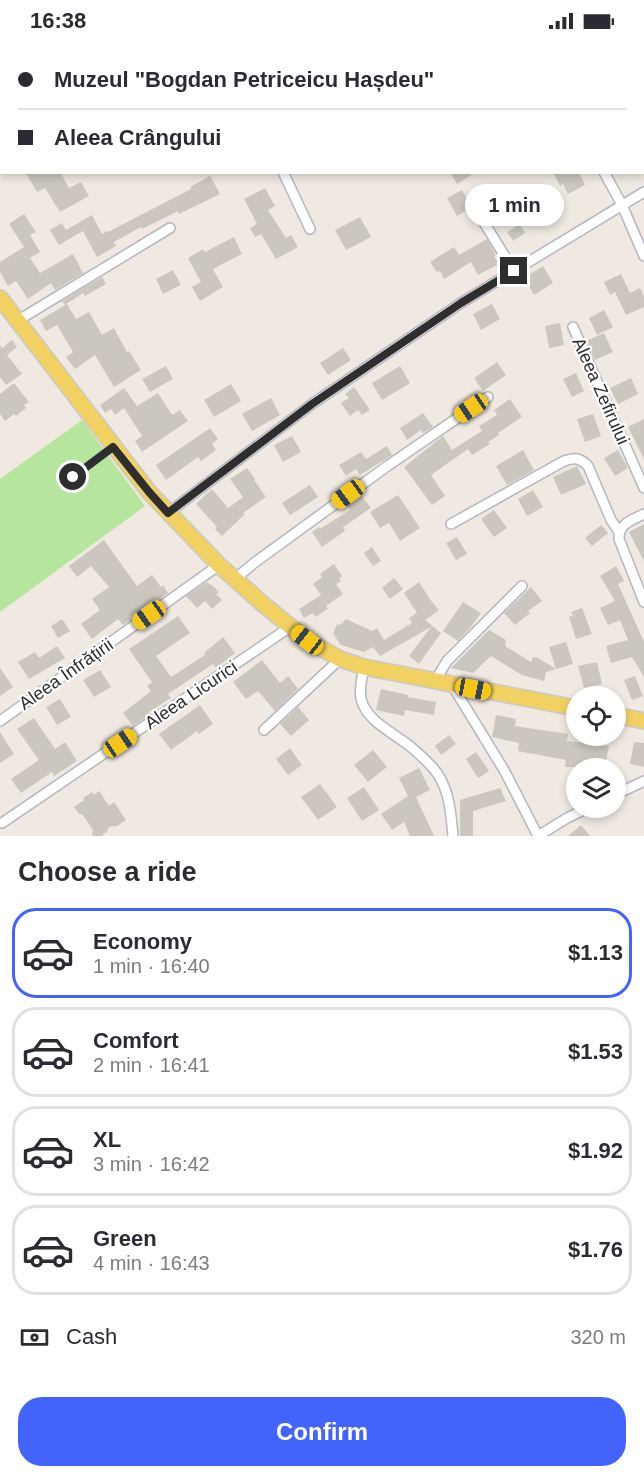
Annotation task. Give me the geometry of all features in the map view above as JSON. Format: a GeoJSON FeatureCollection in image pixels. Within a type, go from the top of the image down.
{"type":"FeatureCollection","features":[{"type":"Feature","properties":{"kind":"main road"},"geometry":{"type":"LineString","coordinates":[[0,298],[149,492],[219,565],[307,640],[340,659],[364,667],[566,706]]}},
{"type":"Feature","properties":{"kind":"main road"},"geometry":{"type":"LineString","coordinates":[[626,717],[644,721]]}},
{"type":"Feature","properties":{"kind":"street"},"geometry":{"type":"LineString","coordinates":[[285,174],[310,229]]}},
{"type":"Feature","properties":{"kind":"street"},"geometry":{"type":"LineString","coordinates":[[605,174],[644,256]]}},
{"type":"Feature","properties":{"kind":"street"},"geometry":{"type":"LineString","coordinates":[[168,513],[312,404],[461,303],[644,192]]}},
{"type":"Feature","properties":{"kind":"street"},"geometry":{"type":"LineString","coordinates":[[480,216],[514,271]]}},
{"type":"Feature","properties":{"kind":"street"},"geometry":{"type":"LineString","coordinates":[[17,321],[170,228]]}},
{"type":"Feature","properties":{"kind":"street","name":"Aleea Zefirului"},"geometry":{"type":"LineString","coordinates":[[573,327],[644,488]]}},
{"type":"Feature","properties":{"kind":"street"},"geometry":{"type":"LineString","coordinates":[[235,579],[386,467],[488,397]]}},
{"type":"Feature","properties":{"kind":"street"},"geometry":{"type":"LineString","coordinates":[[451,524],[564,461],[574,458],[588,466],[611,520],[619,532]]}},
{"type":"Feature","properties":{"kind":"street"},"geometry":{"type":"LineString","coordinates":[[644,514],[622,526],[619,532],[619,539],[644,602]]}},
{"type":"Feature","properties":{"kind":"street","name":"Aleea Înfrățirii"},"geometry":{"type":"LineString","coordinates":[[0,721],[219,565]]}},
{"type":"Feature","properties":{"kind":"street"},"geometry":{"type":"LineString","coordinates":[[435,681],[447,662],[522,586]]}},
{"type":"Feature","properties":{"kind":"street","name":"Aleea Licurici"},"geometry":{"type":"LineString","coordinates":[[2,824],[290,627]]}},
{"type":"Feature","properties":{"kind":"street"},"geometry":{"type":"LineString","coordinates":[[264,730],[340,659]]}},
{"type":"Feature","properties":{"kind":"street"},"geometry":{"type":"LineString","coordinates":[[364,667],[360,686],[364,707],[373,719],[425,759],[438,775],[450,804],[453,836]]}},
{"type":"Feature","properties":{"kind":"street"},"geometry":{"type":"LineString","coordinates":[[452,685],[504,770],[538,836],[567,818]]}},
{"type":"Feature","properties":{"kind":"street"},"geometry":{"type":"LineString","coordinates":[[626,790],[644,781]]}},
{"type":"Feature","properties":{"kind":"lane"},"geometry":{"type":"LineString","coordinates":[[73,477],[113,447]]}},
{"type":"Feature","properties":{"kind":"green space"},"geometry":{"type":"Polygon","coordinates":[[[82,420],[145,506],[0,612],[0,479],[82,420]]]}},
{"type":"Feature","properties":{"kind":"building"},"geometry":{"type":"Polygon","coordinates":[[[26,174],[61,174],[69,188],[81,182],[89,196],[60,212],[45,188],[37,192],[26,174]]]}},
{"type":"Feature","properties":{"kind":"building"},"geometry":{"type":"Polygon","coordinates":[[[451,174],[473,174],[457,184],[451,174]]]}},
{"type":"Feature","properties":{"kind":"building"},"geometry":{"type":"Polygon","coordinates":[[[554,174],[580,174],[585,185],[568,194],[563,184],[560,186],[554,174]]]}},
{"type":"Feature","properties":{"kind":"building"},"geometry":{"type":"Polygon","coordinates":[[[210,176],[220,194],[179,214],[178,211],[142,229],[141,227],[114,242],[116,246],[97,257],[83,231],[59,245],[50,230],[62,223],[66,230],[92,215],[102,234],[108,232],[191,189],[190,187],[210,176]]]}},
{"type":"Feature","properties":{"kind":"building"},"geometry":{"type":"Polygon","coordinates":[[[265,188],[275,206],[268,210],[286,238],[291,235],[298,247],[276,259],[261,234],[255,237],[250,228],[257,224],[244,199],[265,188]]]}},
{"type":"Feature","properties":{"kind":"building"},"geometry":{"type":"Polygon","coordinates":[[[462,190],[472,207],[457,216],[447,198],[462,190]]]}},
{"type":"Feature","properties":{"kind":"building"},"geometry":{"type":"Polygon","coordinates":[[[541,196],[552,213],[539,222],[527,205],[541,196]]]}},
{"type":"Feature","properties":{"kind":"building"},"geometry":{"type":"Polygon","coordinates":[[[24,214],[36,232],[30,235],[40,252],[30,258],[40,273],[73,254],[83,273],[55,290],[51,283],[28,299],[16,281],[8,286],[0,272],[0,262],[24,247],[9,224],[24,214]]]}},
{"type":"Feature","properties":{"kind":"building"},"geometry":{"type":"Polygon","coordinates":[[[360,217],[371,237],[346,250],[335,230],[360,217]]]}},
{"type":"Feature","properties":{"kind":"building"},"geometry":{"type":"Polygon","coordinates":[[[520,224],[525,233],[513,241],[507,232],[520,224]]]}},
{"type":"Feature","properties":{"kind":"building"},"geometry":{"type":"Polygon","coordinates":[[[234,237],[242,254],[213,269],[223,287],[200,301],[192,287],[201,282],[188,258],[203,249],[205,252],[234,237]]]}},
{"type":"Feature","properties":{"kind":"building"},"geometry":{"type":"Polygon","coordinates":[[[487,239],[499,264],[478,275],[471,262],[444,279],[440,271],[437,272],[430,262],[454,247],[459,255],[487,239]]]}},
{"type":"Feature","properties":{"kind":"building"},"geometry":{"type":"Polygon","coordinates":[[[543,266],[553,283],[534,295],[524,278],[543,266]]]}},
{"type":"Feature","properties":{"kind":"building"},"geometry":{"type":"Polygon","coordinates":[[[173,270],[181,285],[163,294],[156,279],[173,270]]]}},
{"type":"Feature","properties":{"kind":"building"},"geometry":{"type":"Polygon","coordinates":[[[621,274],[630,293],[640,288],[644,297],[644,307],[626,315],[615,292],[610,295],[604,282],[621,274]]]}},
{"type":"Feature","properties":{"kind":"building"},"geometry":{"type":"Polygon","coordinates":[[[102,277],[106,284],[85,296],[83,293],[65,305],[62,301],[102,277]]]}},
{"type":"Feature","properties":{"kind":"building"},"geometry":{"type":"Polygon","coordinates":[[[67,304],[76,319],[89,312],[102,335],[114,328],[127,352],[129,351],[141,370],[114,387],[95,355],[75,369],[66,357],[73,352],[57,325],[46,331],[40,320],[67,304]]]}},
{"type":"Feature","properties":{"kind":"building"},"geometry":{"type":"Polygon","coordinates":[[[492,304],[500,319],[481,330],[473,314],[492,304]]]}},
{"type":"Feature","properties":{"kind":"building"},"geometry":{"type":"Polygon","coordinates":[[[604,310],[613,327],[597,335],[589,318],[604,310]]]}},
{"type":"Feature","properties":{"kind":"building"},"geometry":{"type":"Polygon","coordinates":[[[560,323],[564,345],[549,348],[545,326],[560,323]]]}},
{"type":"Feature","properties":{"kind":"building"},"geometry":{"type":"Polygon","coordinates":[[[604,333],[613,352],[595,360],[586,341],[604,333]]]}},
{"type":"Feature","properties":{"kind":"building"},"geometry":{"type":"Polygon","coordinates":[[[12,340],[17,347],[7,355],[22,374],[6,385],[0,377],[0,345],[2,348],[12,340]]]}},
{"type":"Feature","properties":{"kind":"building"},"geometry":{"type":"Polygon","coordinates":[[[343,348],[351,360],[328,375],[320,363],[343,348]]]}},
{"type":"Feature","properties":{"kind":"building"},"geometry":{"type":"Polygon","coordinates":[[[497,362],[506,375],[483,391],[474,378],[497,362]]]}},
{"type":"Feature","properties":{"kind":"building"},"geometry":{"type":"Polygon","coordinates":[[[166,366],[173,379],[150,392],[142,379],[166,366]]]}},
{"type":"Feature","properties":{"kind":"building"},"geometry":{"type":"Polygon","coordinates":[[[400,366],[410,383],[382,400],[372,383],[400,366]]]}},
{"type":"Feature","properties":{"kind":"building"},"geometry":{"type":"Polygon","coordinates":[[[576,373],[584,391],[572,397],[563,379],[576,373]]]}},
{"type":"Feature","properties":{"kind":"building"},"geometry":{"type":"Polygon","coordinates":[[[631,378],[638,394],[618,404],[610,388],[631,378]]]}},
{"type":"Feature","properties":{"kind":"building"},"geometry":{"type":"Polygon","coordinates":[[[14,383],[29,402],[24,405],[26,408],[16,416],[14,414],[5,421],[0,414],[0,394],[14,383]]]}},
{"type":"Feature","properties":{"kind":"building"},"geometry":{"type":"Polygon","coordinates":[[[231,384],[241,401],[214,417],[204,400],[231,384]]]}},
{"type":"Feature","properties":{"kind":"building"},"geometry":{"type":"Polygon","coordinates":[[[354,387],[370,410],[362,415],[358,410],[350,416],[341,403],[349,398],[345,394],[354,387]]]}},
{"type":"Feature","properties":{"kind":"building"},"geometry":{"type":"Polygon","coordinates":[[[124,388],[137,406],[158,393],[172,415],[180,410],[188,421],[142,452],[135,441],[142,436],[124,408],[115,415],[111,409],[105,413],[100,405],[124,388]]]}},
{"type":"Feature","properties":{"kind":"building"},"geometry":{"type":"Polygon","coordinates":[[[271,398],[280,415],[252,431],[242,414],[271,398]]]}},
{"type":"Feature","properties":{"kind":"building"},"geometry":{"type":"Polygon","coordinates":[[[510,399],[522,417],[498,433],[499,435],[488,442],[490,444],[472,455],[468,449],[431,475],[445,496],[432,505],[404,467],[443,436],[452,450],[482,431],[479,426],[497,415],[494,410],[510,399]]]}},
{"type":"Feature","properties":{"kind":"building"},"geometry":{"type":"Polygon","coordinates":[[[423,413],[433,427],[423,433],[421,430],[407,440],[400,428],[423,413]]]}},
{"type":"Feature","properties":{"kind":"building"},"geometry":{"type":"Polygon","coordinates":[[[593,414],[601,436],[585,442],[577,419],[593,414]]]}},
{"type":"Feature","properties":{"kind":"building"},"geometry":{"type":"Polygon","coordinates":[[[644,419],[644,459],[628,427],[644,419]]]}},
{"type":"Feature","properties":{"kind":"building"},"geometry":{"type":"Polygon","coordinates":[[[210,428],[218,439],[212,444],[216,450],[201,461],[198,457],[166,480],[156,465],[210,428]]]}},
{"type":"Feature","properties":{"kind":"building"},"geometry":{"type":"Polygon","coordinates":[[[292,436],[301,452],[283,462],[274,445],[292,436]]]}},
{"type":"Feature","properties":{"kind":"building"},"geometry":{"type":"Polygon","coordinates":[[[387,446],[392,455],[360,475],[356,469],[346,476],[339,465],[361,452],[366,459],[387,446]]]}},
{"type":"Feature","properties":{"kind":"building"},"geometry":{"type":"Polygon","coordinates":[[[523,450],[534,470],[507,485],[496,466],[523,450]]]}},
{"type":"Feature","properties":{"kind":"building"},"geometry":{"type":"Polygon","coordinates":[[[618,450],[628,468],[615,476],[604,458],[618,450]]]}},
{"type":"Feature","properties":{"kind":"building"},"geometry":{"type":"Polygon","coordinates":[[[577,466],[586,484],[561,495],[553,477],[577,466]]]}},
{"type":"Feature","properties":{"kind":"building"},"geometry":{"type":"Polygon","coordinates":[[[247,468],[266,497],[243,513],[245,514],[222,536],[196,504],[212,489],[228,508],[243,497],[230,479],[247,468]]]}},
{"type":"Feature","properties":{"kind":"building"},"geometry":{"type":"Polygon","coordinates":[[[310,485],[318,497],[290,515],[282,503],[310,485]]]}},
{"type":"Feature","properties":{"kind":"building"},"geometry":{"type":"Polygon","coordinates":[[[533,490],[543,507],[527,516],[518,499],[533,490]]]}},
{"type":"Feature","properties":{"kind":"building"},"geometry":{"type":"Polygon","coordinates":[[[360,494],[371,508],[343,527],[345,531],[322,547],[312,532],[350,510],[346,504],[360,494]]]}},
{"type":"Feature","properties":{"kind":"building"},"geometry":{"type":"Polygon","coordinates":[[[398,495],[420,528],[400,541],[389,523],[380,528],[370,512],[398,495]]]}},
{"type":"Feature","properties":{"kind":"building"},"geometry":{"type":"Polygon","coordinates":[[[494,510],[507,528],[494,537],[481,519],[494,510]]]}},
{"type":"Feature","properties":{"kind":"building"},"geometry":{"type":"Polygon","coordinates":[[[644,524],[644,561],[629,532],[644,524]]]}},
{"type":"Feature","properties":{"kind":"building"},"geometry":{"type":"Polygon","coordinates":[[[601,525],[608,533],[592,546],[585,538],[601,525]]]}},
{"type":"Feature","properties":{"kind":"building"},"geometry":{"type":"Polygon","coordinates":[[[457,537],[467,554],[456,560],[446,543],[457,537]]]}},
{"type":"Feature","properties":{"kind":"building"},"geometry":{"type":"Polygon","coordinates":[[[104,540],[137,586],[152,575],[168,593],[158,600],[156,598],[129,617],[131,619],[123,625],[118,619],[92,639],[81,624],[100,610],[92,599],[109,587],[91,566],[77,577],[69,566],[104,540]]]}},
{"type":"Feature","properties":{"kind":"building"},"geometry":{"type":"Polygon","coordinates":[[[372,547],[381,561],[373,566],[364,553],[372,547]]]}},
{"type":"Feature","properties":{"kind":"building"},"geometry":{"type":"Polygon","coordinates":[[[334,564],[342,576],[339,578],[341,581],[336,584],[343,594],[326,606],[328,609],[315,617],[313,613],[304,618],[299,609],[321,595],[313,584],[322,577],[320,574],[334,564]]]}},
{"type":"Feature","properties":{"kind":"building"},"geometry":{"type":"Polygon","coordinates":[[[616,566],[624,581],[618,584],[644,642],[644,677],[632,657],[611,663],[606,646],[628,640],[620,620],[608,625],[600,608],[615,601],[600,576],[616,566]]]}},
{"type":"Feature","properties":{"kind":"building"},"geometry":{"type":"Polygon","coordinates":[[[394,578],[403,589],[390,599],[382,588],[394,578]]]}},
{"type":"Feature","properties":{"kind":"building"},"geometry":{"type":"Polygon","coordinates":[[[207,582],[219,592],[216,594],[222,600],[212,609],[205,601],[197,608],[186,596],[207,582]]]}},
{"type":"Feature","properties":{"kind":"building"},"geometry":{"type":"Polygon","coordinates":[[[419,582],[439,610],[425,620],[441,633],[419,664],[409,656],[431,627],[380,656],[373,647],[364,652],[341,645],[333,634],[337,624],[340,625],[346,619],[372,631],[377,628],[384,640],[412,623],[409,618],[417,613],[404,593],[419,582]]]}},
{"type":"Feature","properties":{"kind":"building"},"geometry":{"type":"Polygon","coordinates":[[[531,587],[542,601],[528,611],[530,613],[515,625],[504,613],[531,587]]]}},
{"type":"Feature","properties":{"kind":"building"},"geometry":{"type":"Polygon","coordinates":[[[463,602],[481,613],[458,641],[443,631],[463,602]]]}},
{"type":"Feature","properties":{"kind":"building"},"geometry":{"type":"Polygon","coordinates":[[[582,608],[592,634],[576,639],[569,617],[573,616],[571,612],[582,608]]]}},
{"type":"Feature","properties":{"kind":"building"},"geometry":{"type":"Polygon","coordinates":[[[178,616],[190,633],[156,656],[171,677],[205,655],[204,653],[223,637],[235,653],[216,668],[213,664],[168,694],[171,698],[133,726],[123,713],[151,691],[147,686],[152,682],[129,649],[178,616]]]}},
{"type":"Feature","properties":{"kind":"building"},"geometry":{"type":"Polygon","coordinates":[[[62,619],[70,631],[58,638],[51,626],[62,619]]]}},
{"type":"Feature","properties":{"kind":"building"},"geometry":{"type":"Polygon","coordinates":[[[489,630],[506,640],[505,646],[531,662],[533,657],[538,658],[556,669],[549,647],[566,642],[573,664],[546,672],[544,681],[522,675],[491,656],[473,673],[451,668],[489,630]]]}},
{"type":"Feature","properties":{"kind":"building"},"geometry":{"type":"Polygon","coordinates":[[[57,646],[65,658],[29,679],[18,662],[35,652],[39,658],[57,646]]]}},
{"type":"Feature","properties":{"kind":"building"},"geometry":{"type":"Polygon","coordinates":[[[262,660],[280,683],[288,676],[298,689],[275,711],[258,691],[246,699],[233,682],[262,660]]]}},
{"type":"Feature","properties":{"kind":"building"},"geometry":{"type":"Polygon","coordinates":[[[597,662],[602,684],[583,686],[578,666],[597,662]]]}},
{"type":"Feature","properties":{"kind":"building"},"geometry":{"type":"Polygon","coordinates":[[[0,668],[13,687],[0,696],[0,668]]]}},
{"type":"Feature","properties":{"kind":"building"},"geometry":{"type":"Polygon","coordinates":[[[100,670],[111,687],[94,697],[83,680],[100,670]]]}},
{"type":"Feature","properties":{"kind":"building"},"geometry":{"type":"Polygon","coordinates":[[[635,676],[643,696],[632,700],[624,680],[635,676]]]}},
{"type":"Feature","properties":{"kind":"building"},"geometry":{"type":"Polygon","coordinates":[[[381,689],[436,702],[434,715],[405,710],[404,716],[376,710],[381,689]]]}},
{"type":"Feature","properties":{"kind":"building"},"geometry":{"type":"Polygon","coordinates":[[[60,699],[71,717],[57,725],[46,707],[60,699]]]}},
{"type":"Feature","properties":{"kind":"building"},"geometry":{"type":"Polygon","coordinates":[[[200,705],[213,724],[199,734],[197,731],[171,750],[159,734],[200,705]]]}},
{"type":"Feature","properties":{"kind":"building"},"geometry":{"type":"Polygon","coordinates":[[[298,707],[309,720],[291,736],[280,724],[298,707]]]}},
{"type":"Feature","properties":{"kind":"building"},"geometry":{"type":"Polygon","coordinates":[[[496,715],[516,719],[515,726],[566,734],[566,746],[609,746],[607,758],[566,758],[566,760],[518,751],[519,743],[492,737],[496,715]]]}},
{"type":"Feature","properties":{"kind":"building"},"geometry":{"type":"Polygon","coordinates":[[[34,718],[55,749],[65,742],[77,761],[54,776],[52,772],[21,793],[11,779],[39,760],[17,729],[34,718]]]}},
{"type":"Feature","properties":{"kind":"building"},"geometry":{"type":"Polygon","coordinates":[[[0,732],[14,754],[0,763],[0,732]]]}},
{"type":"Feature","properties":{"kind":"building"},"geometry":{"type":"Polygon","coordinates":[[[449,735],[456,744],[441,755],[435,746],[449,735]]]}},
{"type":"Feature","properties":{"kind":"building"},"geometry":{"type":"Polygon","coordinates":[[[634,742],[644,743],[644,767],[630,764],[634,742]]]}},
{"type":"Feature","properties":{"kind":"building"},"geometry":{"type":"Polygon","coordinates":[[[290,748],[302,765],[288,775],[276,759],[290,748]]]}},
{"type":"Feature","properties":{"kind":"building"},"geometry":{"type":"Polygon","coordinates":[[[373,750],[387,767],[368,782],[354,765],[373,750]]]}},
{"type":"Feature","properties":{"kind":"building"},"geometry":{"type":"Polygon","coordinates":[[[476,752],[489,771],[478,778],[466,759],[476,752]]]}},
{"type":"Feature","properties":{"kind":"building"},"geometry":{"type":"Polygon","coordinates":[[[419,768],[430,790],[416,797],[434,836],[410,836],[404,822],[392,830],[381,814],[408,796],[399,778],[419,768]]]}},
{"type":"Feature","properties":{"kind":"building"},"geometry":{"type":"Polygon","coordinates":[[[320,784],[337,807],[318,820],[301,797],[320,784]]]}},
{"type":"Feature","properties":{"kind":"building"},"geometry":{"type":"Polygon","coordinates":[[[364,787],[379,810],[362,821],[347,798],[364,787]]]}},
{"type":"Feature","properties":{"kind":"building"},"geometry":{"type":"Polygon","coordinates":[[[500,788],[506,801],[473,811],[473,836],[460,836],[460,800],[500,788]]]}},
{"type":"Feature","properties":{"kind":"building"},"geometry":{"type":"Polygon","coordinates":[[[99,791],[109,806],[114,802],[126,820],[117,826],[109,827],[103,836],[92,836],[93,830],[74,807],[92,792],[94,795],[99,791]]]}},
{"type":"Feature","properties":{"kind":"building"},"geometry":{"type":"Polygon","coordinates":[[[581,825],[590,836],[568,836],[581,825]]]}},
{"type":"Feature","properties":{"kind":"route"},"geometry":{"type":"LineString","coordinates":[[73,477],[113,447],[168,513],[312,404],[461,303],[514,271]]}}]}
